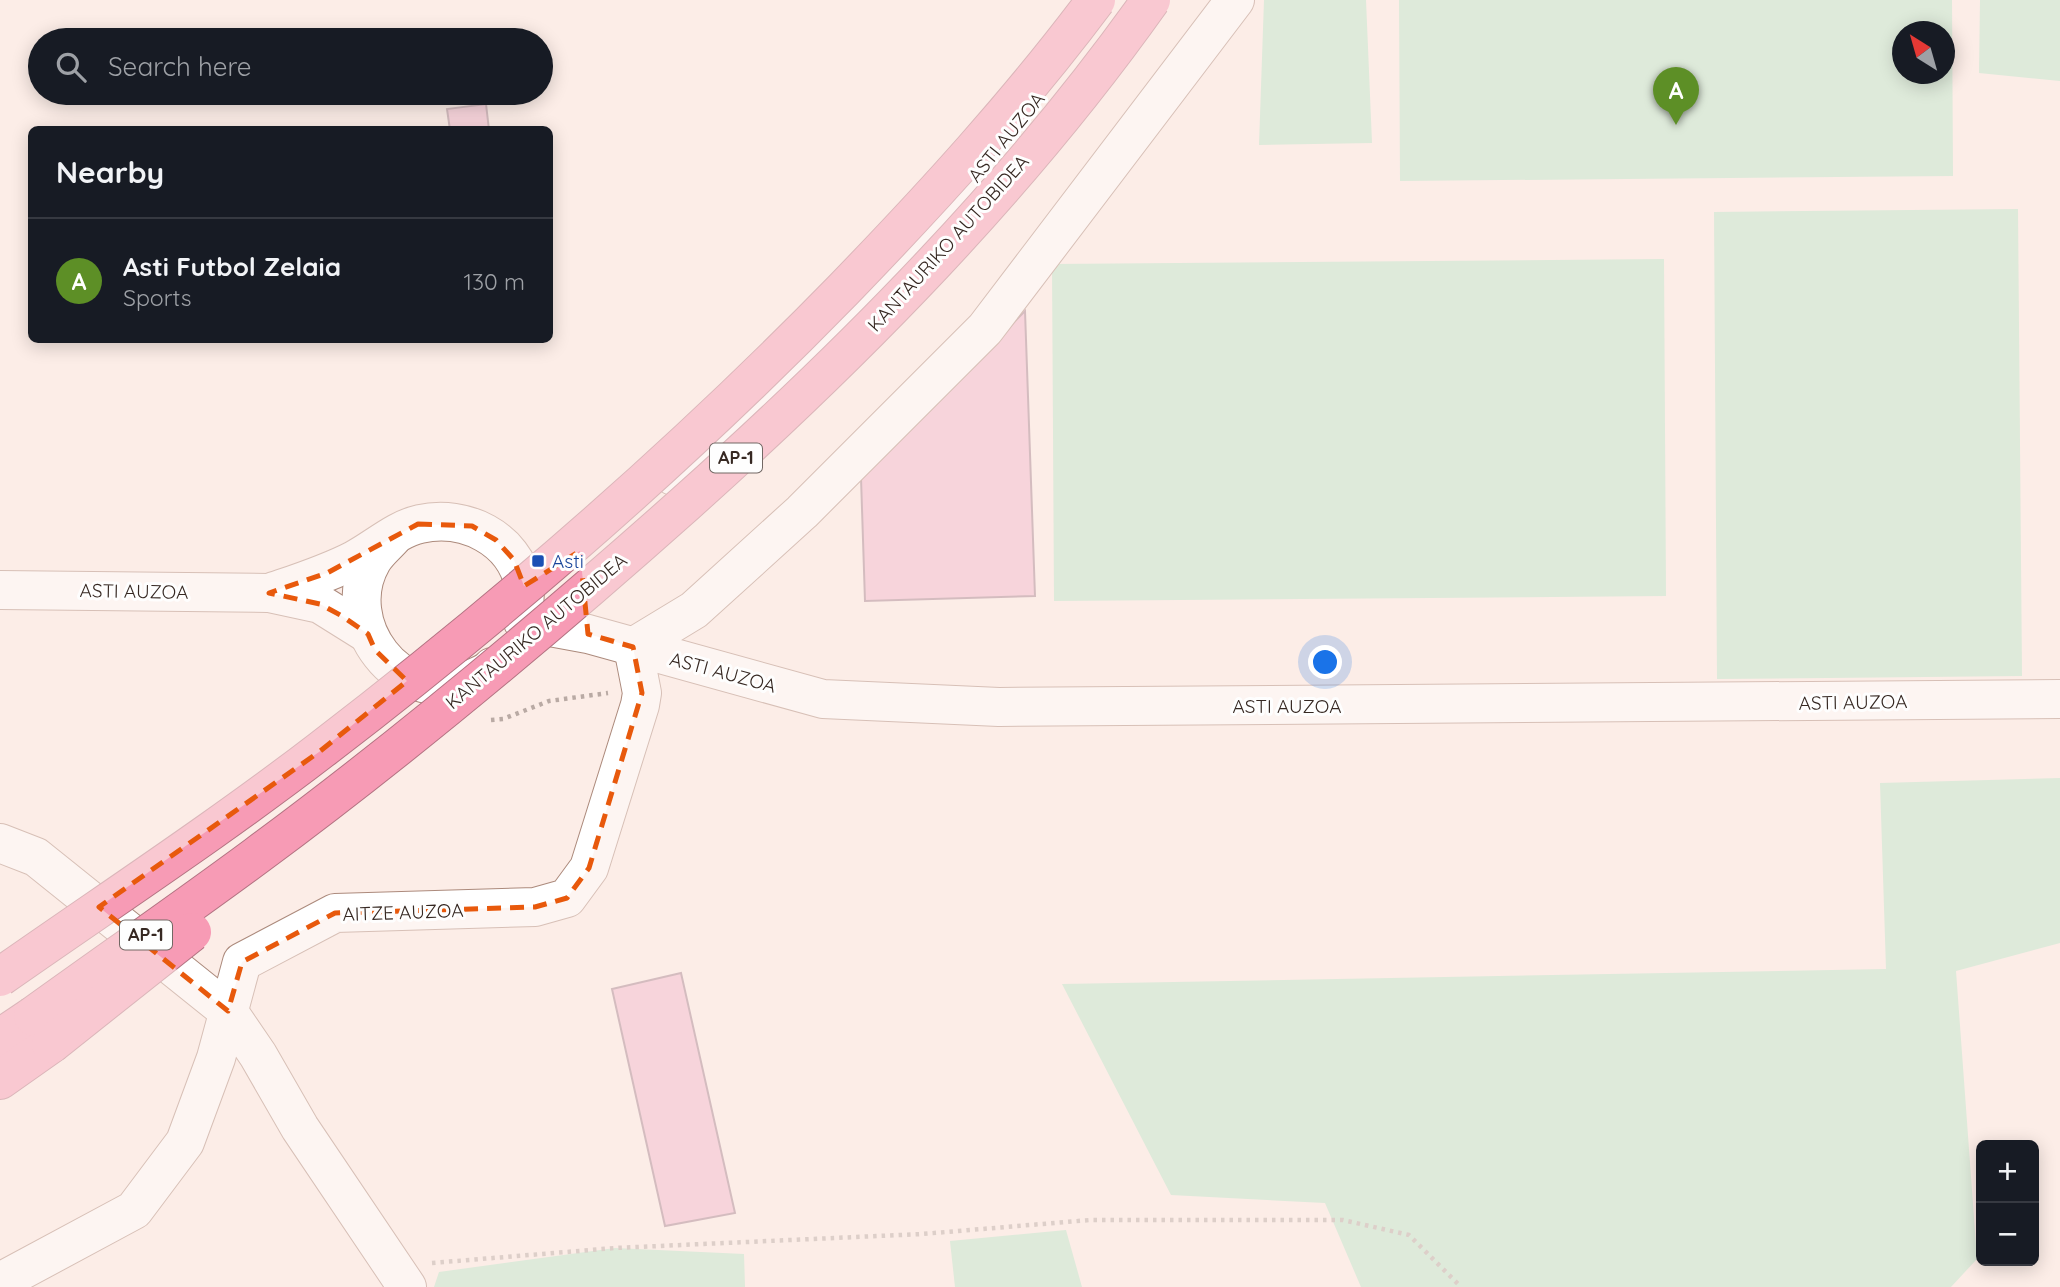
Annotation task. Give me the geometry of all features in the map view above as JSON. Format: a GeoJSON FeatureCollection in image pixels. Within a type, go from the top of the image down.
{"type":"FeatureCollection","features":[{"type":"Feature","properties":{"kind":"highway","name":"AP-1"},"geometry":{"type":"LineString","coordinates":[[0,977],[319,752],[602,520],[741,394],[917,213],[1045,69],[1096,0]]}},
{"type":"Feature","properties":{"kind":"highway","name":"KANTAURIKO AUTOBIDEA"},"geometry":{"type":"LineString","coordinates":[[42,1030],[209,918],[259,854],[416,731],[598,581],[772,426],[953,243],[1114,51],[1151,0]]}},
{"type":"Feature","properties":{"kind":"highway"},"geometry":{"type":"LineString","coordinates":[[0,1038],[42,1030]]}},
{"type":"Feature","properties":{"kind":"highway"},"geometry":{"type":"LineString","coordinates":[[0,1080],[42,1030]]}},
{"type":"Feature","properties":{"kind":"street","name":"ASTI AUZOA"},"geometry":{"type":"LineString","coordinates":[[580,551],[731,429],[940,219],[1117,0]]}},
{"type":"Feature","properties":{"kind":"street"},"geometry":{"type":"LineString","coordinates":[[633,647],[704,601],[802,512],[985,329],[1235,0]]}},
{"type":"Feature","properties":{"kind":"street"},"geometry":{"type":"LineString","coordinates":[[524,604],[514,560],[496,540],[472,526],[445,521],[418,524],[393,537],[372,561],[361,590],[362,622],[375,650],[398,672],[427,684],[458,684],[488,672],[510,650],[524,604],[580,551]]}},
{"type":"Feature","properties":{"kind":"street","name":"ASTI AUZOA"},"geometry":{"type":"LineString","coordinates":[[269,593],[327,573],[393,537]]}},
{"type":"Feature","properties":{"kind":"street"},"geometry":{"type":"LineString","coordinates":[[496,540],[580,551]]}},
{"type":"Feature","properties":{"kind":"street"},"geometry":{"type":"LineString","coordinates":[[580,551],[588,634]]}},
{"type":"Feature","properties":{"kind":"street","name":"ASTI AUZOA"},"geometry":{"type":"LineString","coordinates":[[0,590],[269,593],[320,604],[368,634]]}},
{"type":"Feature","properties":{"kind":"street","name":"ASTI AUZOA"},"geometry":{"type":"LineString","coordinates":[[524,604],[588,634],[823,699],[999,707],[2060,699]]}},
{"type":"Feature","properties":{"kind":"street","name":"AITZE AUZOA"},"geometry":{"type":"LineString","coordinates":[[0,1282],[134,1210],[185,1142],[216,1058],[242,962],[335,913],[535,907],[567,898],[589,868],[642,693],[633,647]]}},
{"type":"Feature","properties":{"kind":"street"},"geometry":{"type":"LineString","coordinates":[[0,844],[36,857],[228,1011],[258,1055],[300,1128],[400,1276]]}},
{"type":"Feature","properties":{"kind":"path"},"geometry":{"type":"LineString","coordinates":[[480,721],[503,719],[549,701],[597,694],[642,693]]}},
{"type":"Feature","properties":{"kind":"path"},"geometry":{"type":"LineString","coordinates":[[400,1276],[615,1248],[922,1234],[1090,1220],[1343,1220],[1409,1235],[1461,1287]]}},
{"type":"Feature","properties":{"kind":"highlighted area"},"geometry":{"type":"Polygon","coordinates":[[[418,524],[472,526],[496,540],[514,560],[524,586],[580,551],[588,634],[633,647],[642,693],[589,868],[567,898],[535,907],[335,913],[242,962],[228,1011],[99,907],[319,752],[407,681],[375,650],[368,634],[342,616],[320,604],[269,593],[327,573],[418,524]]]}},
{"type":"Feature","properties":{"kind":"green space"},"geometry":{"type":"Polygon","coordinates":[[[1264,0],[1366,0],[1372,143],[1259,145],[1264,0]]]}},
{"type":"Feature","properties":{"kind":"green space"},"geometry":{"type":"Polygon","coordinates":[[[1399,0],[1952,0],[1952,21],[1892,21],[1892,84],[1952,84],[1953,176],[1400,181],[1399,0]]]}},
{"type":"Feature","properties":{"kind":"green space"},"geometry":{"type":"Polygon","coordinates":[[[1980,0],[2060,0],[2060,81],[1979,73],[1980,0]]]}},
{"type":"Feature","properties":{"kind":"green space"},"geometry":{"type":"Polygon","coordinates":[[[2018,209],[2022,676],[1717,679],[1714,212],[2018,209]]]}},
{"type":"Feature","properties":{"kind":"green space"},"geometry":{"type":"Polygon","coordinates":[[[1664,259],[1666,596],[1054,601],[1052,264],[1664,259]]]}},
{"type":"Feature","properties":{"kind":"green space"},"geometry":{"type":"Polygon","coordinates":[[[2060,778],[2060,943],[1956,971],[1976,1260],[1951,1287],[1361,1287],[1325,1203],[1171,1195],[1062,984],[1886,969],[1880,783],[2060,778]]]}},
{"type":"Feature","properties":{"kind":"green space"},"geometry":{"type":"Polygon","coordinates":[[[1066,1230],[1082,1287],[955,1287],[950,1241],[1066,1230]]]}},
{"type":"Feature","properties":{"kind":"green space"},"geometry":{"type":"Polygon","coordinates":[[[615,1248],[744,1254],[745,1287],[434,1287],[439,1272],[615,1248]]]}},
{"type":"Feature","properties":{"kind":"building"},"geometry":{"type":"Polygon","coordinates":[[[486,105],[489,126],[449,126],[447,109],[486,105]]]}},
{"type":"Feature","properties":{"kind":"building"},"geometry":{"type":"Polygon","coordinates":[[[1025,311],[1035,596],[865,601],[861,478],[1025,311]]]}},
{"type":"Feature","properties":{"kind":"building"},"geometry":{"type":"Polygon","coordinates":[[[681,973],[735,1213],[665,1226],[612,989],[681,973]]]}},
{"type":"Feature","properties":{"kind":"place","name":"Asti Futbol Zelaia"},"geometry":{"type":"Point","coordinates":[1676,125]}},
{"type":"Feature","properties":{"kind":"place","name":"Asti"},"geometry":{"type":"Point","coordinates":[538,561]}}]}
